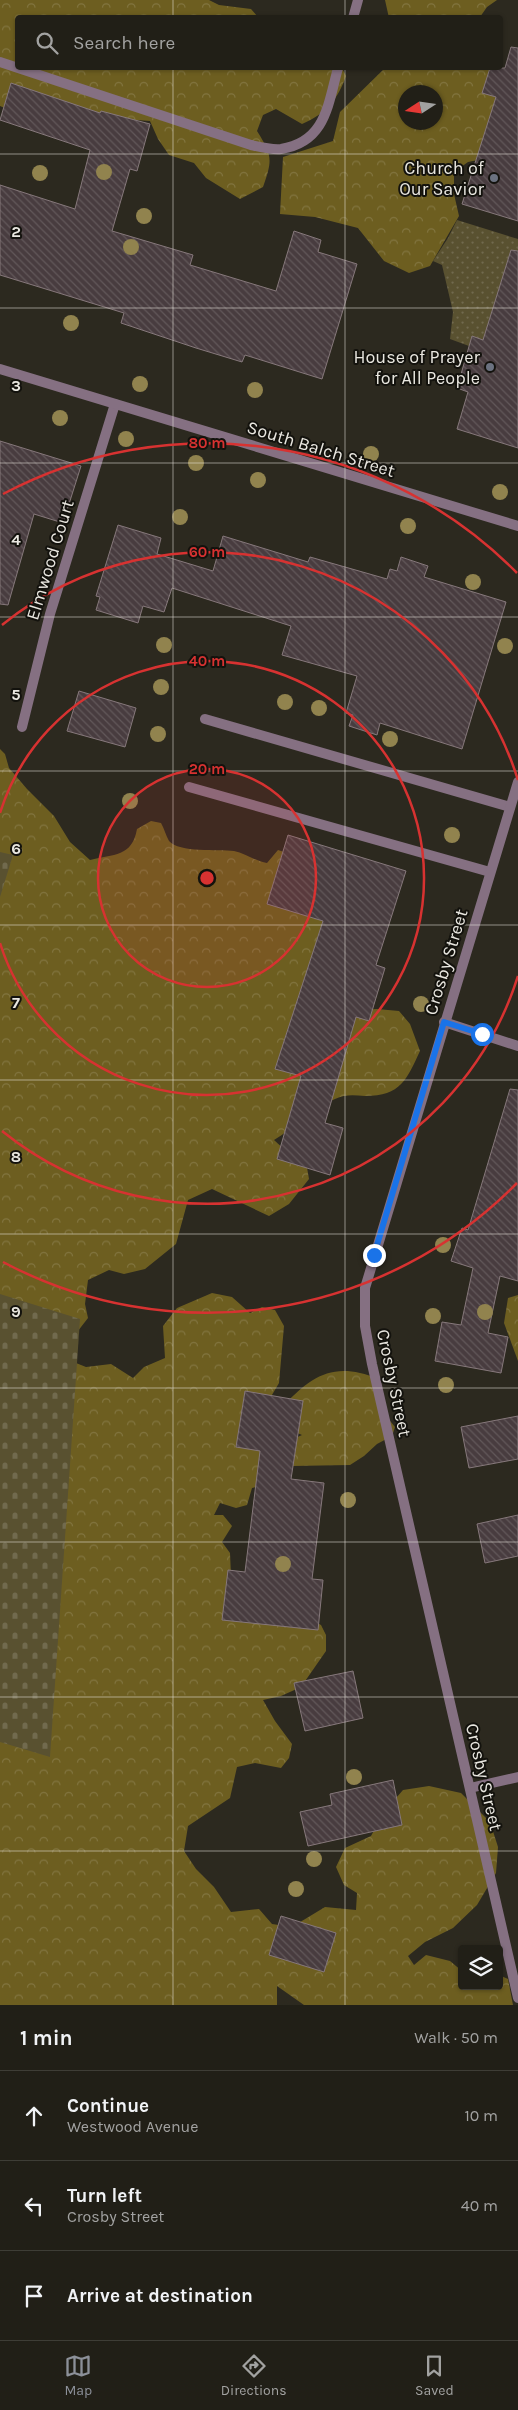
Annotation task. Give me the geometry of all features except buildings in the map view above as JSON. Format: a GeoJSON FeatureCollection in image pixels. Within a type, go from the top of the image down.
{"type":"FeatureCollection","features":[{"type":"Feature","properties":{"kind":"street"},"geometry":{"type":"LineString","coordinates":[[354,15],[358,0]]}},
{"type":"Feature","properties":{"kind":"street"},"geometry":{"type":"LineString","coordinates":[[0,62],[15,67]]}},
{"type":"Feature","properties":{"kind":"street"},"geometry":{"type":"LineString","coordinates":[[24,70],[251,145],[280,149],[305,142],[322,124],[337,70]]}},
{"type":"Feature","properties":{"kind":"street","name":"South Balch Street"},"geometry":{"type":"LineString","coordinates":[[0,369],[518,526]]}},
{"type":"Feature","properties":{"kind":"street","name":"Elmwood Court"},"geometry":{"type":"LineString","coordinates":[[22,727],[50,614],[115,404]]}},
{"type":"Feature","properties":{"kind":"street"},"geometry":{"type":"LineString","coordinates":[[205,719],[510,807]]}},
{"type":"Feature","properties":{"kind":"street","name":"Crosby Street"},"geometry":{"type":"LineString","coordinates":[[518,782],[365,1288],[365,1326],[383,1412],[518,1998]]}},
{"type":"Feature","properties":{"kind":"street"},"geometry":{"type":"LineString","coordinates":[[189,787],[490,872]]}},
{"type":"Feature","properties":{"kind":"street"},"geometry":{"type":"LineString","coordinates":[[444,1022],[518,1046]]}},
{"type":"Feature","properties":{"kind":"street"},"geometry":{"type":"LineString","coordinates":[[470,1788],[518,1777]]}},
{"type":"Feature","properties":{"kind":"green space"},"geometry":{"type":"Polygon","coordinates":[[[0,0],[209,0],[219,5],[251,9],[256,15],[15,15],[15,70],[343,70],[346,76],[339,92],[330,105],[318,116],[302,124],[276,109],[263,115],[257,131],[268,152],[268,170],[263,187],[240,199],[206,178],[194,163],[169,155],[158,139],[150,121],[12,111],[0,106],[0,0]]]}},
{"type":"Feature","properties":{"kind":"green space"},"geometry":{"type":"Polygon","coordinates":[[[385,0],[497,0],[487,7],[481,15],[388,15],[385,0]]]}},
{"type":"Feature","properties":{"kind":"green space"},"geometry":{"type":"Polygon","coordinates":[[[383,70],[491,70],[497,83],[509,90],[488,158],[468,162],[454,172],[454,194],[459,216],[430,266],[409,273],[384,261],[358,228],[315,217],[280,214],[283,157],[333,141],[340,112],[383,70]]]}},
{"type":"Feature","properties":{"kind":"green space"},"geometry":{"type":"Polygon","coordinates":[[[457,220],[518,239],[518,302],[483,340],[472,337],[469,346],[450,339],[453,312],[442,265],[433,261],[457,220]]]}},
{"type":"Feature","properties":{"kind":"green space"},"geometry":{"type":"Polygon","coordinates":[[[0,749],[5,754],[9,768],[54,816],[70,842],[90,860],[114,855],[126,850],[135,838],[137,829],[151,821],[161,823],[169,841],[181,847],[199,850],[234,851],[267,863],[278,850],[290,854],[313,881],[357,1010],[399,1011],[410,1024],[420,1051],[411,1070],[401,1084],[387,1093],[365,1096],[350,1095],[335,1099],[274,1140],[287,1152],[306,1162],[309,1179],[289,1204],[269,1216],[212,1189],[188,1200],[176,1244],[145,1269],[124,1274],[109,1270],[88,1280],[85,1304],[88,1318],[74,1336],[71,1361],[86,1367],[111,1364],[133,1378],[144,1367],[165,1358],[163,1326],[177,1308],[212,1293],[232,1297],[250,1313],[262,1307],[275,1310],[284,1326],[279,1383],[269,1400],[291,1440],[302,1435],[286,1428],[281,1408],[303,1387],[325,1374],[336,1372],[349,1371],[379,1379],[377,1405],[395,1427],[392,1436],[377,1444],[350,1465],[292,1466],[270,1484],[252,1488],[247,1505],[236,1508],[220,1503],[214,1515],[223,1515],[232,1526],[222,1542],[230,1553],[231,1576],[321,1625],[326,1635],[326,1651],[301,1687],[281,1696],[263,1700],[275,1721],[292,1744],[289,1758],[281,1768],[255,1763],[237,1767],[230,1798],[188,1826],[184,1851],[196,1869],[214,1887],[231,1912],[259,1909],[272,1924],[292,1927],[325,1907],[356,1910],[357,1893],[344,1885],[336,1867],[345,1848],[371,1836],[384,1812],[403,1790],[429,1786],[461,1793],[490,1822],[498,1847],[496,1873],[477,1905],[453,1928],[425,1942],[408,1956],[414,1965],[426,1955],[450,1961],[458,1968],[458,1990],[503,1990],[503,1977],[508,1979],[513,2005],[304,2005],[277,1986],[277,2005],[0,2005],[0,749]]]}},
{"type":"Feature","properties":{"kind":"green space"},"geometry":{"type":"Polygon","coordinates":[[[0,852],[13,855],[0,897],[0,852]]]}},
{"type":"Feature","properties":{"kind":"green space"},"geometry":{"type":"Polygon","coordinates":[[[0,1294],[80,1319],[50,1757],[0,1742],[0,1294]]]}},
{"type":"Feature","properties":{"kind":"green space"},"geometry":{"type":"Polygon","coordinates":[[[518,1295],[518,1361],[504,1323],[508,1298],[518,1295]]]}},
{"type":"Feature","properties":{"kind":"place","name":"Church of Our Savior"},"geometry":{"type":"Point","coordinates":[494,178]}},
{"type":"Feature","properties":{"kind":"place","name":"House of Prayer for All People"},"geometry":{"type":"Point","coordinates":[490,367]}},
{"type":"Feature","properties":{"kind":"route"},"geometry":{"type":"LineString","coordinates":[[374,1255],[444,1022],[482,1034]]}}]}
